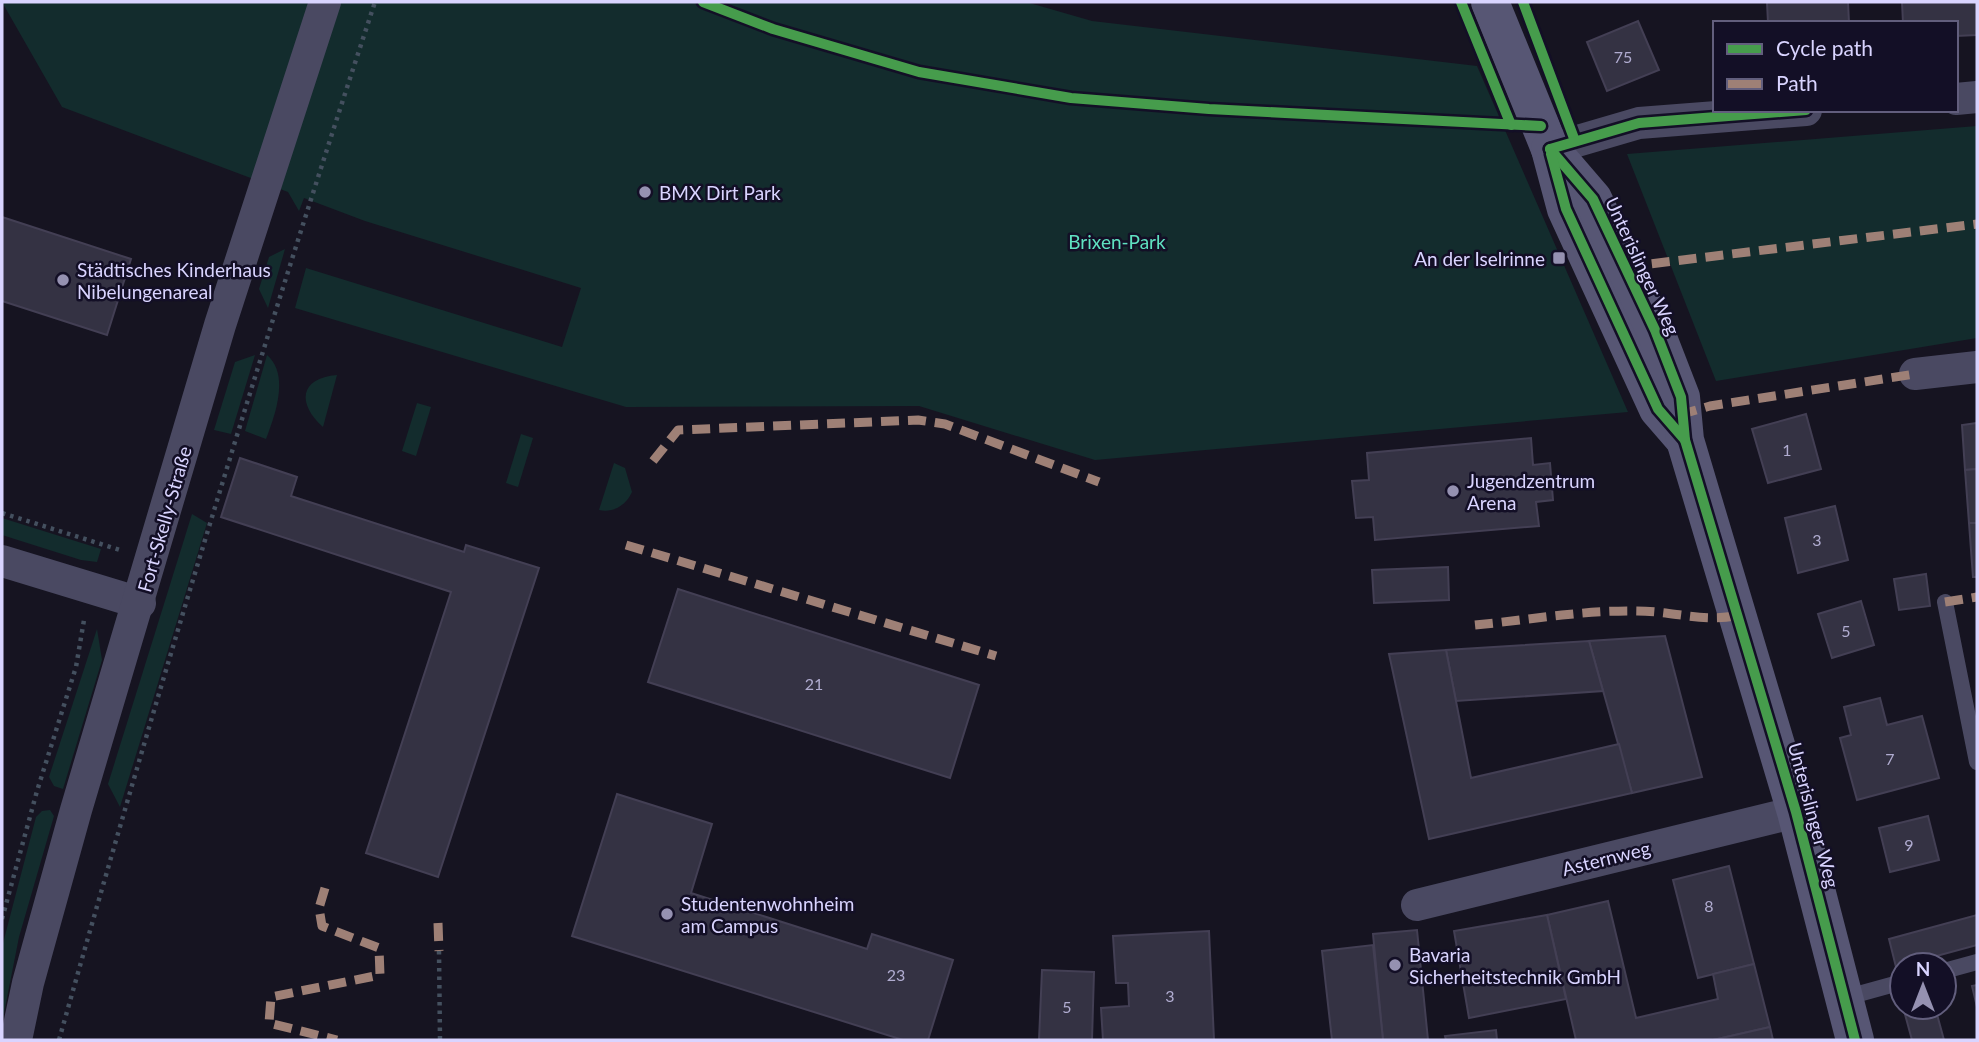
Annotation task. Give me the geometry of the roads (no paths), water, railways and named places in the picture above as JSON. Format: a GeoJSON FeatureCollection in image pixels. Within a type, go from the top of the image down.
{"type":"FeatureCollection","features":[{"type":"Feature","properties":{"kind":"street","name":"Fort-Skelly-Straße"},"geometry":{"type":"LineString","coordinates":[[16,1040],[28,983],[76,810],[140,603],[246,238],[325,2]]}},
{"type":"Feature","properties":{"kind":"street","name":"Unterislinger Weg"},"geometry":{"type":"LineString","coordinates":[[1489,2],[1550,149],[1593,199],[1645,309],[1681,397],[1685,440],[1796,812],[1855,1040]]}},
{"type":"Feature","properties":{"kind":"street"},"geometry":{"type":"LineString","coordinates":[[1958,99],[1977,97]]}},
{"type":"Feature","properties":{"kind":"street"},"geometry":{"type":"LineString","coordinates":[[1550,149],[1639,123],[1780,112]]}},
{"type":"Feature","properties":{"kind":"street"},"geometry":{"type":"LineString","coordinates":[[1915,374],[1977,367]]}},
{"type":"Feature","properties":{"kind":"street"},"geometry":{"type":"LineString","coordinates":[[2,561],[140,603]]}},
{"type":"Feature","properties":{"kind":"street","name":"Asternweg"},"geometry":{"type":"LineString","coordinates":[[1417,905],[1796,812]]}},
{"type":"Feature","properties":{"kind":"lane"},"geometry":{"type":"LineString","coordinates":[[1945,602],[1977,762]]}},
{"type":"Feature","properties":{"kind":"lane"},"geometry":{"type":"LineString","coordinates":[[1958,967],[1977,962]]}},
{"type":"Feature","properties":{"kind":"lane"},"geometry":{"type":"LineString","coordinates":[[1844,998],[1888,986]]}},
{"type":"Feature","properties":{"kind":"place","name":"BMX Dirt Park"},"geometry":{"type":"Point","coordinates":[645,192]}},
{"type":"Feature","properties":{"kind":"place","name":"An der Iselrinne"},"geometry":{"type":"Point","coordinates":[1559,258]}},
{"type":"Feature","properties":{"kind":"place","name":"Städtisches Kinderhaus Nibelungenareal"},"geometry":{"type":"Point","coordinates":[63,280]}},
{"type":"Feature","properties":{"kind":"place","name":"Jugendzentrum Arena"},"geometry":{"type":"Point","coordinates":[1453,491]}},
{"type":"Feature","properties":{"kind":"place","name":"Studentenwohnheim am Campus"},"geometry":{"type":"Point","coordinates":[667,914]}},
{"type":"Feature","properties":{"kind":"place","name":"Bavaria Sicherheitstechnik GmbH"},"geometry":{"type":"Point","coordinates":[1395,965]}},
{"type":"Feature","properties":{"kind":"park label","name":"Brixen-Park"},"geometry":{"type":"Point","coordinates":[1117,241]}}]}
